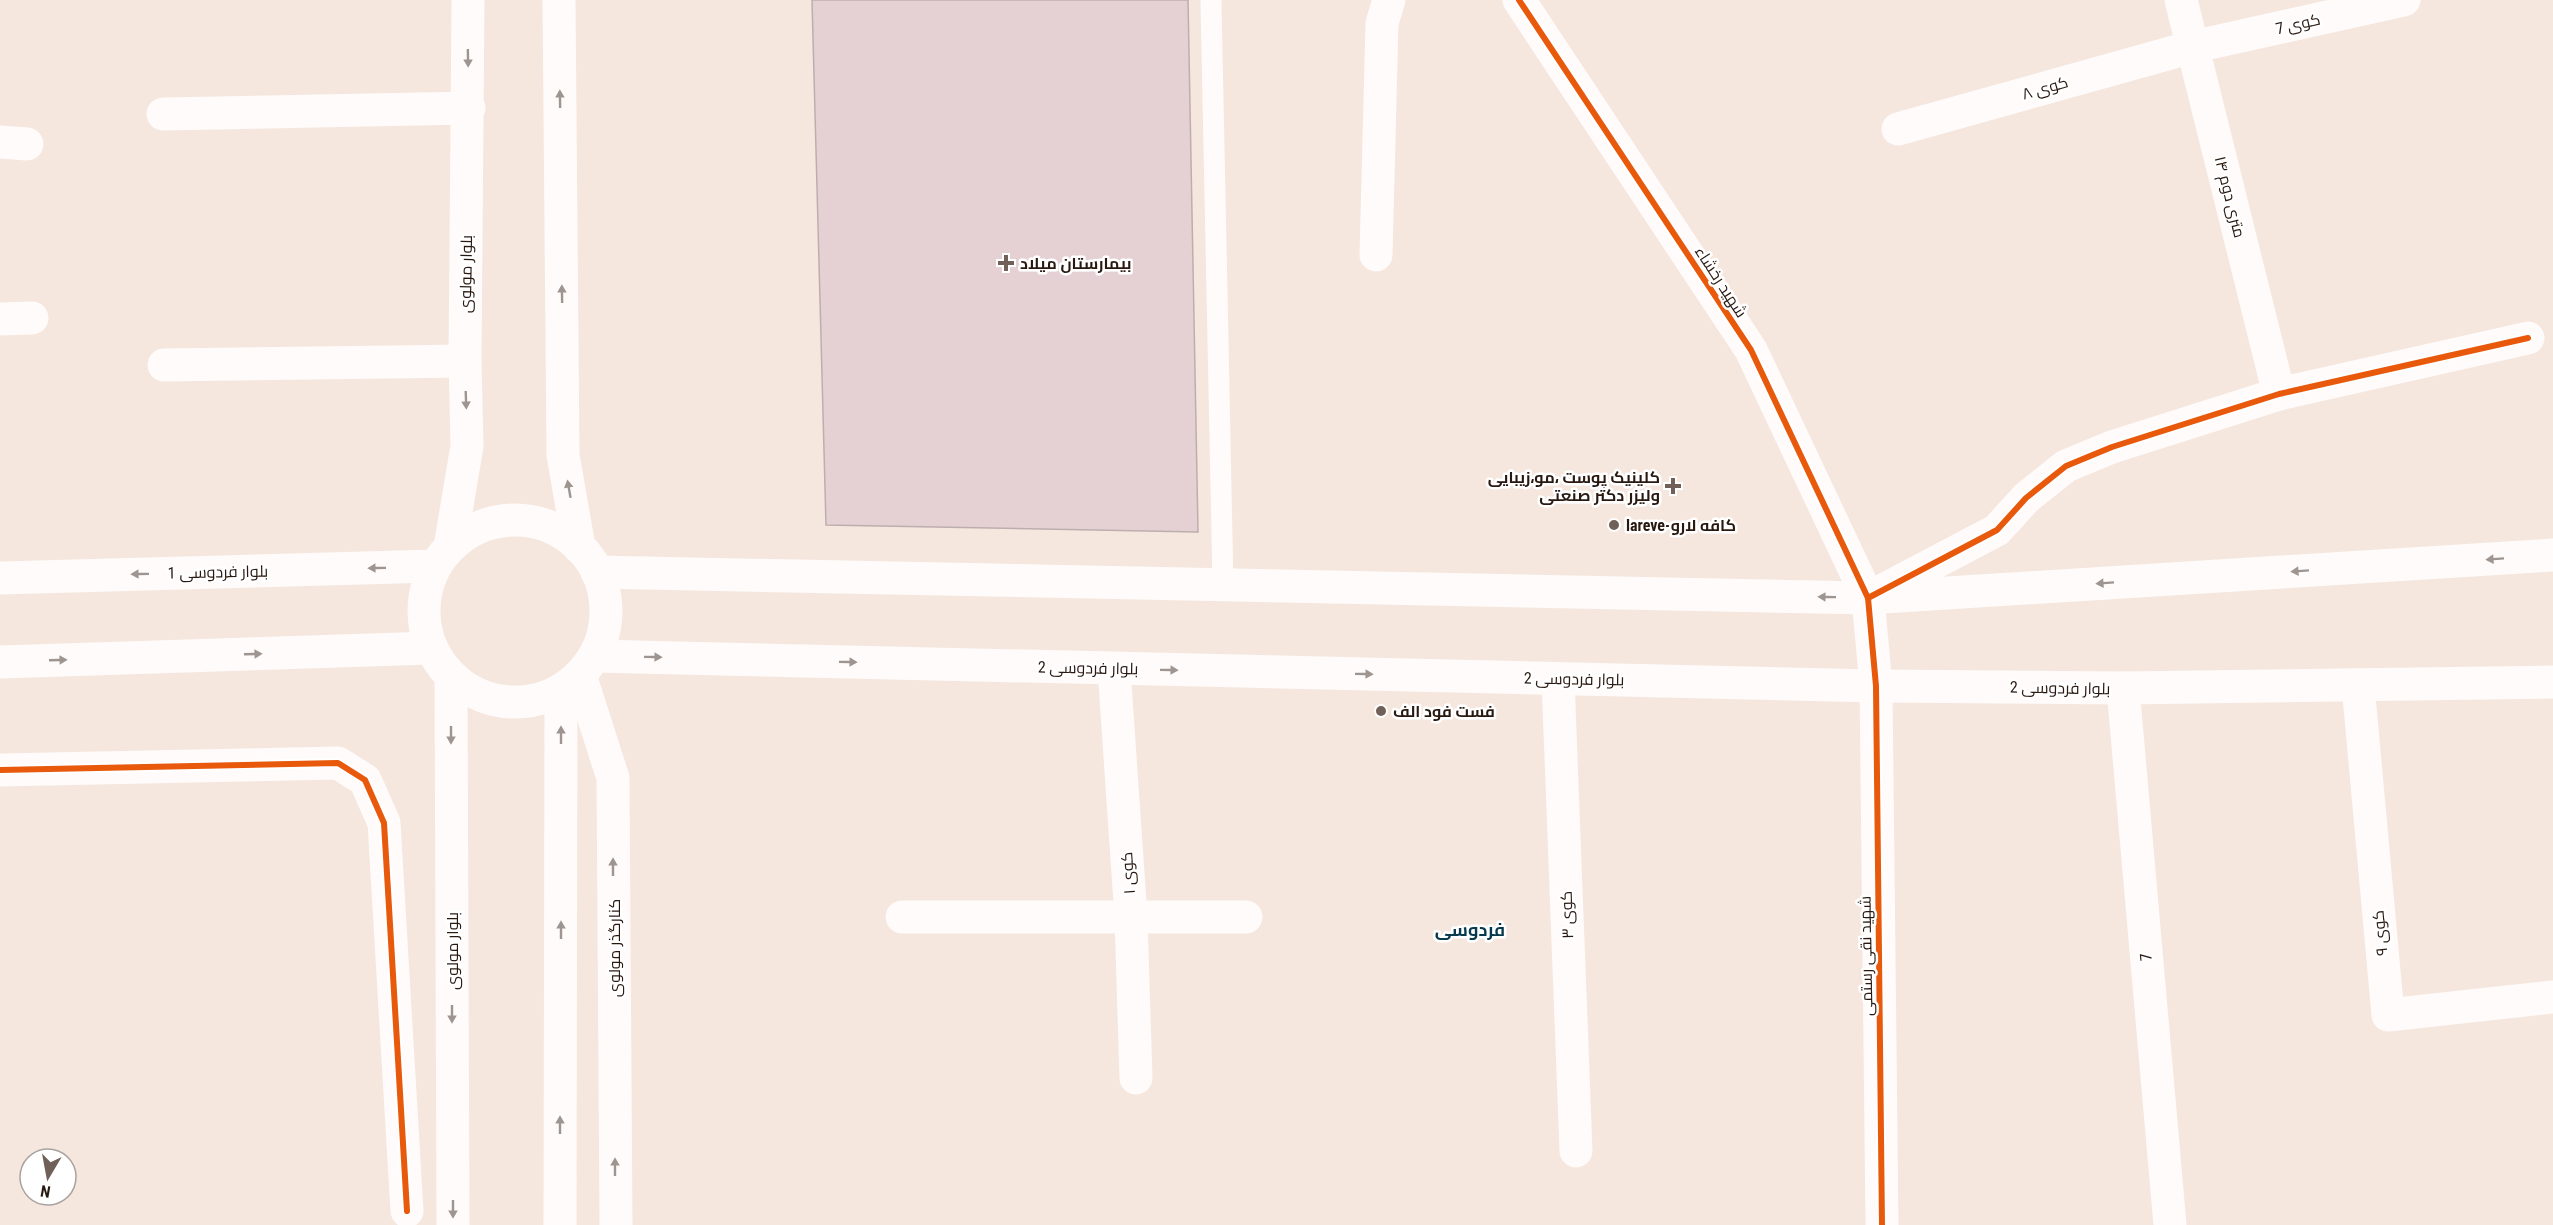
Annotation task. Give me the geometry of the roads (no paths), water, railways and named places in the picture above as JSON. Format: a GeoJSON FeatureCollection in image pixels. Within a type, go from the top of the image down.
{"type":"FeatureCollection","features":[{"type":"Feature","properties":{"kind":"street","name":"بلوار مولوی"},"geometry":{"type":"LineString","coordinates":[[442,557],[468,447],[465,362],[469,108],[468,0]]}},
{"type":"Feature","properties":{"kind":"street"},"geometry":{"type":"LineString","coordinates":[[559,0],[563,455],[588,559],[604,592],[606,614],[603,636],[579,674],[540,699],[516,702],[481,695],[451,676],[431,648],[423,606],[427,586],[442,557],[468,533],[490,523],[514,520],[538,523],[560,532],[588,559],[1223,585],[1868,598],[2553,555]]}},
{"type":"Feature","properties":{"kind":"street"},"geometry":{"type":"LineString","coordinates":[[1376,255],[1382,23],[1389,0]]}},
{"type":"Feature","properties":{"kind":"street","name":"شهید رخشاء"},"geometry":{"type":"LineString","coordinates":[[1519,0],[1750,350],[1868,598]]}},
{"type":"Feature","properties":{"kind":"street","name":"۱۴ متری دوم"},"geometry":{"type":"LineString","coordinates":[[2181,0],[2278,394]]}},
{"type":"Feature","properties":{"kind":"street","name":"کوی 7"},"geometry":{"type":"LineString","coordinates":[[2192,47],[2404,0]]}},
{"type":"Feature","properties":{"kind":"street","name":"کوی ۸"},"geometry":{"type":"LineString","coordinates":[[1898,129],[2192,47]]}},
{"type":"Feature","properties":{"kind":"street"},"geometry":{"type":"LineString","coordinates":[[164,114],[469,108]]}},
{"type":"Feature","properties":{"kind":"street"},"geometry":{"type":"LineString","coordinates":[[0,319],[32,318]]}},
{"type":"Feature","properties":{"kind":"street"},"geometry":{"type":"LineString","coordinates":[[1868,598],[1997,530],[2026,498],[2066,466],[2112,447],[2278,394],[2528,338]]}},
{"type":"Feature","properties":{"kind":"street"},"geometry":{"type":"LineString","coordinates":[[164,365],[465,362]]}},
{"type":"Feature","properties":{"kind":"street","name":"بلوار فردوسی 1"},"geometry":{"type":"LineString","coordinates":[[0,578],[442,557]]}},
{"type":"Feature","properties":{"kind":"street","name":"شهید نقی رستمی"},"geometry":{"type":"LineString","coordinates":[[1868,598],[1876,686],[1882,1225]]}},
{"type":"Feature","properties":{"kind":"street"},"geometry":{"type":"LineString","coordinates":[[0,662],[431,648]]}},
{"type":"Feature","properties":{"kind":"street","name":"بلوار فردوسی 2"},"geometry":{"type":"LineString","coordinates":[[579,674],[1114,669],[1876,686],[2123,688],[2553,682]]}},
{"type":"Feature","properties":{"kind":"street","name":"کوی ۱"},"geometry":{"type":"LineString","coordinates":[[1114,669],[1131,917],[1136,1078]]}},
{"type":"Feature","properties":{"kind":"street"},"geometry":{"type":"LineString","coordinates":[[560,1225],[579,674]]}},
{"type":"Feature","properties":{"kind":"street","name":"کنارگذر مولوی"},"geometry":{"type":"LineString","coordinates":[[579,674],[613,778],[616,1225]]}},
{"type":"Feature","properties":{"kind":"street","name":"بلوار مولوی"},"geometry":{"type":"LineString","coordinates":[[451,676],[453,1225]]}},
{"type":"Feature","properties":{"kind":"street","name":"کوی ۳"},"geometry":{"type":"LineString","coordinates":[[1558,679],[1576,1151]]}},
{"type":"Feature","properties":{"kind":"street","name":"کوی ۹"},"geometry":{"type":"LineString","coordinates":[[2358,685],[2388,1015],[2553,997]]}},
{"type":"Feature","properties":{"kind":"street","name":"7"},"geometry":{"type":"LineString","coordinates":[[2123,688],[2170,1225]]}},
{"type":"Feature","properties":{"kind":"street"},"geometry":{"type":"LineString","coordinates":[[0,770],[338,763],[364,780],[384,823],[407,1211]]}},
{"type":"Feature","properties":{"kind":"street"},"geometry":{"type":"LineString","coordinates":[[903,917],[1246,917]]}},
{"type":"Feature","properties":{"kind":"lane"},"geometry":{"type":"LineString","coordinates":[[1211,2],[1223,585]]}},
{"type":"Feature","properties":{"kind":"place","name":"بیمارستان میلاد"},"geometry":{"type":"Point","coordinates":[1006,263]}},
{"type":"Feature","properties":{"kind":"place","name":"کلینیک پوست ،مو،زیبایی ولیزر دکتر صنعتی"},"geometry":{"type":"Point","coordinates":[1673,486]}},
{"type":"Feature","properties":{"kind":"place","name":"lareve-کافه لارو"},"geometry":{"type":"Point","coordinates":[1614,525]}},
{"type":"Feature","properties":{"kind":"place","name":"فست فود الف"},"geometry":{"type":"Point","coordinates":[1381,711]}},
{"type":"Feature","properties":{"kind":"district","name":"فردوسی"},"geometry":{"type":"Point","coordinates":[1470,929]}}]}
